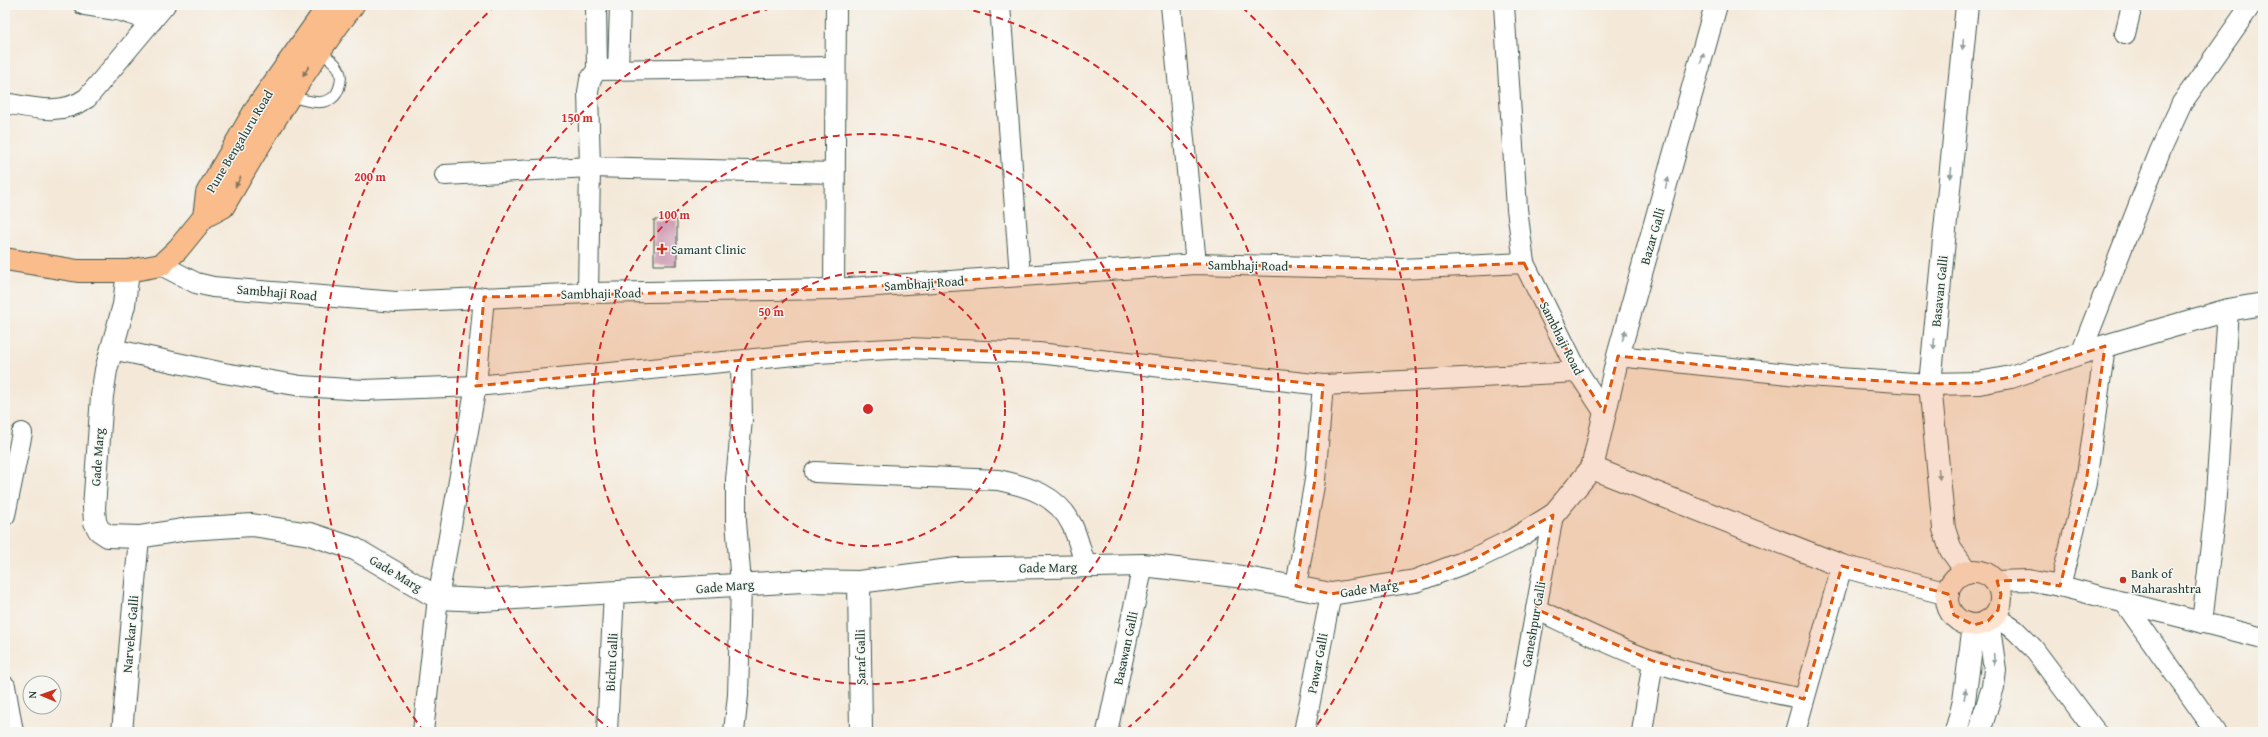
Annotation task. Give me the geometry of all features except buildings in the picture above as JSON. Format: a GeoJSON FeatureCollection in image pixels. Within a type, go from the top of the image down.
{"type":"FeatureCollection","features":[{"type":"Feature","properties":{"kind":"main road","name":"Pune Bengaluru Road"},"geometry":{"type":"LineString","coordinates":[[204,217],[207,193],[257,107],[329,5]]}},
{"type":"Feature","properties":{"kind":"main road"},"geometry":{"type":"LineString","coordinates":[[5,260],[78,271],[128,271],[161,265],[178,249],[204,217],[223,207],[290,96],[319,51],[353,5]]}},
{"type":"Feature","properties":{"kind":"main road"},"geometry":{"type":"LineString","coordinates":[[1967,572],[1982,572],[1995,581],[1999,587],[2001,602],[1985,621],[1966,624],[1954,615],[1947,601],[1948,594],[1954,580],[1967,572]]}},
{"type":"Feature","properties":{"kind":"street"},"geometry":{"type":"LineString","coordinates":[[84,5],[121,11],[152,21]]}},
{"type":"Feature","properties":{"kind":"street"},"geometry":{"type":"LineString","coordinates":[[5,103],[47,110],[76,106],[87,98],[165,5]]}},
{"type":"Feature","properties":{"kind":"street"},"geometry":{"type":"LineString","coordinates":[[588,293],[590,167],[588,92],[590,80],[597,70],[596,5]]}},
{"type":"Feature","properties":{"kind":"street"},"geometry":{"type":"LineString","coordinates":[[618,70],[620,5]]}},
{"type":"Feature","properties":{"kind":"street"},"geometry":{"type":"LineString","coordinates":[[834,289],[836,5]]}},
{"type":"Feature","properties":{"kind":"street"},"geometry":{"type":"LineString","coordinates":[[1000,5],[1020,276]]}},
{"type":"Feature","properties":{"kind":"street"},"geometry":{"type":"LineString","coordinates":[[1171,5],[1196,264]]}},
{"type":"Feature","properties":{"kind":"street"},"geometry":{"type":"LineString","coordinates":[[1504,5],[1517,209],[1524,263]]}},
{"type":"Feature","properties":{"kind":"street","name":"Bazar Galli"},"geometry":{"type":"LineString","coordinates":[[1592,468],[1618,356],[1716,5]]}},
{"type":"Feature","properties":{"kind":"street","name":"Basavan Galli"},"geometry":{"type":"LineString","coordinates":[[1967,5],[1930,384],[1944,529],[1951,550],[1967,572]]}},
{"type":"Feature","properties":{"kind":"street"},"geometry":{"type":"LineString","coordinates":[[2125,34],[2132,5]]}},
{"type":"Feature","properties":{"kind":"street"},"geometry":{"type":"LineString","coordinates":[[2081,354],[2160,151],[2182,103],[2251,5]]}},
{"type":"Feature","properties":{"kind":"street"},"geometry":{"type":"LineString","coordinates":[[597,70],[836,67]]}},
{"type":"Feature","properties":{"kind":"street"},"geometry":{"type":"LineString","coordinates":[[445,174],[590,167],[834,173]]}},
{"type":"Feature","properties":{"kind":"street","name":"Sambhaji Road"},"geometry":{"type":"LineString","coordinates":[[161,265],[196,283],[213,287],[396,302],[588,293],[834,289],[1196,264],[1401,269],[1524,263],[1578,372],[1604,412]]}},
{"type":"Feature","properties":{"kind":"street","name":"Gade Marg"},"geometry":{"type":"LineString","coordinates":[[128,271],[124,305],[112,349],[102,396],[94,508],[95,522],[99,530],[108,536],[139,537],[188,529],[252,525],[310,534],[355,549],[438,598],[483,600],[693,589],[741,584],[802,581],[858,582],[957,569],[1143,565],[1236,576],[1296,586],[1331,594],[1415,581],[1476,558],[1513,540],[1553,515],[1592,468]]}},
{"type":"Feature","properties":{"kind":"street"},"geometry":{"type":"LineString","coordinates":[[423,732],[438,598],[476,386],[484,297]]}},
{"type":"Feature","properties":{"kind":"street"},"geometry":{"type":"LineString","coordinates":[[1618,356],[1807,376],[1930,384],[1979,383],[2011,377],[2105,346],[2228,310],[2263,304]]}},
{"type":"Feature","properties":{"kind":"street"},"geometry":{"type":"LineString","coordinates":[[2202,623],[2215,510],[2228,310]]}},
{"type":"Feature","properties":{"kind":"street"},"geometry":{"type":"LineString","coordinates":[[2060,586],[2086,483],[2105,346]]}},
{"type":"Feature","properties":{"kind":"street"},"geometry":{"type":"LineString","coordinates":[[112,349],[224,373],[301,386],[363,390],[476,386],[741,362],[816,353],[909,348],[1038,353],[1323,385],[1578,372]]}},
{"type":"Feature","properties":{"kind":"street"},"geometry":{"type":"LineString","coordinates":[[734,732],[738,695],[741,584],[736,521],[736,479],[742,420],[741,362]]}},
{"type":"Feature","properties":{"kind":"street"},"geometry":{"type":"LineString","coordinates":[[1296,586],[1315,480],[1323,385]]}},
{"type":"Feature","properties":{"kind":"street"},"geometry":{"type":"LineString","coordinates":[[5,515],[22,432]]}},
{"type":"Feature","properties":{"kind":"street"},"geometry":{"type":"LineString","coordinates":[[1592,468],[1842,566],[1948,594]]}},
{"type":"Feature","properties":{"kind":"street"},"geometry":{"type":"LineString","coordinates":[[815,472],[998,480],[1027,486],[1057,503],[1072,524],[1086,566]]}},
{"type":"Feature","properties":{"kind":"street","name":"Ganeshpur Galli"},"geometry":{"type":"LineString","coordinates":[[1514,732],[1553,515]]}},
{"type":"Feature","properties":{"kind":"street","name":"Narvekar Galli"},"geometry":{"type":"LineString","coordinates":[[122,732],[139,537]]}},
{"type":"Feature","properties":{"kind":"street","name":"Basawan Galli"},"geometry":{"type":"LineString","coordinates":[[1107,732],[1143,565]]}},
{"type":"Feature","properties":{"kind":"street"},"geometry":{"type":"LineString","coordinates":[[1796,732],[1842,566]]}},
{"type":"Feature","properties":{"kind":"street"},"geometry":{"type":"LineString","coordinates":[[1995,581],[2028,580],[2060,586],[2263,638]]}},
{"type":"Feature","properties":{"kind":"street","name":"Saraf Galli"},"geometry":{"type":"LineString","coordinates":[[858,582],[861,732]]}},
{"type":"Feature","properties":{"kind":"street","name":"Bichu Galli"},"geometry":{"type":"LineString","coordinates":[[607,732],[614,592]]}},
{"type":"Feature","properties":{"kind":"street","name":"Pawar Galli"},"geometry":{"type":"LineString","coordinates":[[1304,732],[1331,594]]}},
{"type":"Feature","properties":{"kind":"street"},"geometry":{"type":"LineString","coordinates":[[2124,602],[2216,732]]}},
{"type":"Feature","properties":{"kind":"street"},"geometry":{"type":"LineString","coordinates":[[1536,609],[1594,637],[1653,661],[1759,690],[1804,699]]}},
{"type":"Feature","properties":{"kind":"street"},"geometry":{"type":"LineString","coordinates":[[1956,732],[1985,621]]}},
{"type":"Feature","properties":{"kind":"street"},"geometry":{"type":"LineString","coordinates":[[1979,732],[1993,687],[1995,670],[1985,621]]}},
{"type":"Feature","properties":{"kind":"street"},"geometry":{"type":"LineString","coordinates":[[1985,621],[2015,630],[2033,648],[2096,732]]}},
{"type":"Feature","properties":{"kind":"street"},"geometry":{"type":"LineString","coordinates":[[1642,732],[1653,661]]}},
{"type":"Feature","properties":{"kind":"street"},"geometry":{"type":"LineString","coordinates":[[5,686],[13,732]]}},
{"type":"Feature","properties":{"kind":"lane"},"geometry":{"type":"LineString","coordinates":[[290,96],[309,102],[323,102],[332,98],[339,90],[341,78],[339,68],[319,51]]}},
{"type":"Feature","properties":{"kind":"highlighted area"},"geometry":{"type":"Polygon","coordinates":[[[1524,263],[1578,372],[1604,412],[1618,356],[1807,376],[1930,384],[1979,383],[2011,377],[2105,346],[2086,483],[2060,586],[2028,580],[1997,581],[2001,594],[1998,610],[1988,621],[1974,625],[1954,615],[1948,594],[1842,566],[1804,699],[1653,661],[1536,609],[1553,515],[1476,558],[1415,581],[1331,594],[1296,586],[1315,480],[1323,385],[1038,353],[909,348],[816,353],[476,386],[484,297],[834,289],[1196,264],[1401,269],[1524,263]]]}},
{"type":"Feature","properties":{"kind":"place","name":"Samant Clinic"},"geometry":{"type":"Point","coordinates":[662,249]}},
{"type":"Feature","properties":{"kind":"place","name":"Bank of Maharashtra"},"geometry":{"type":"Point","coordinates":[2123,580]}}]}
